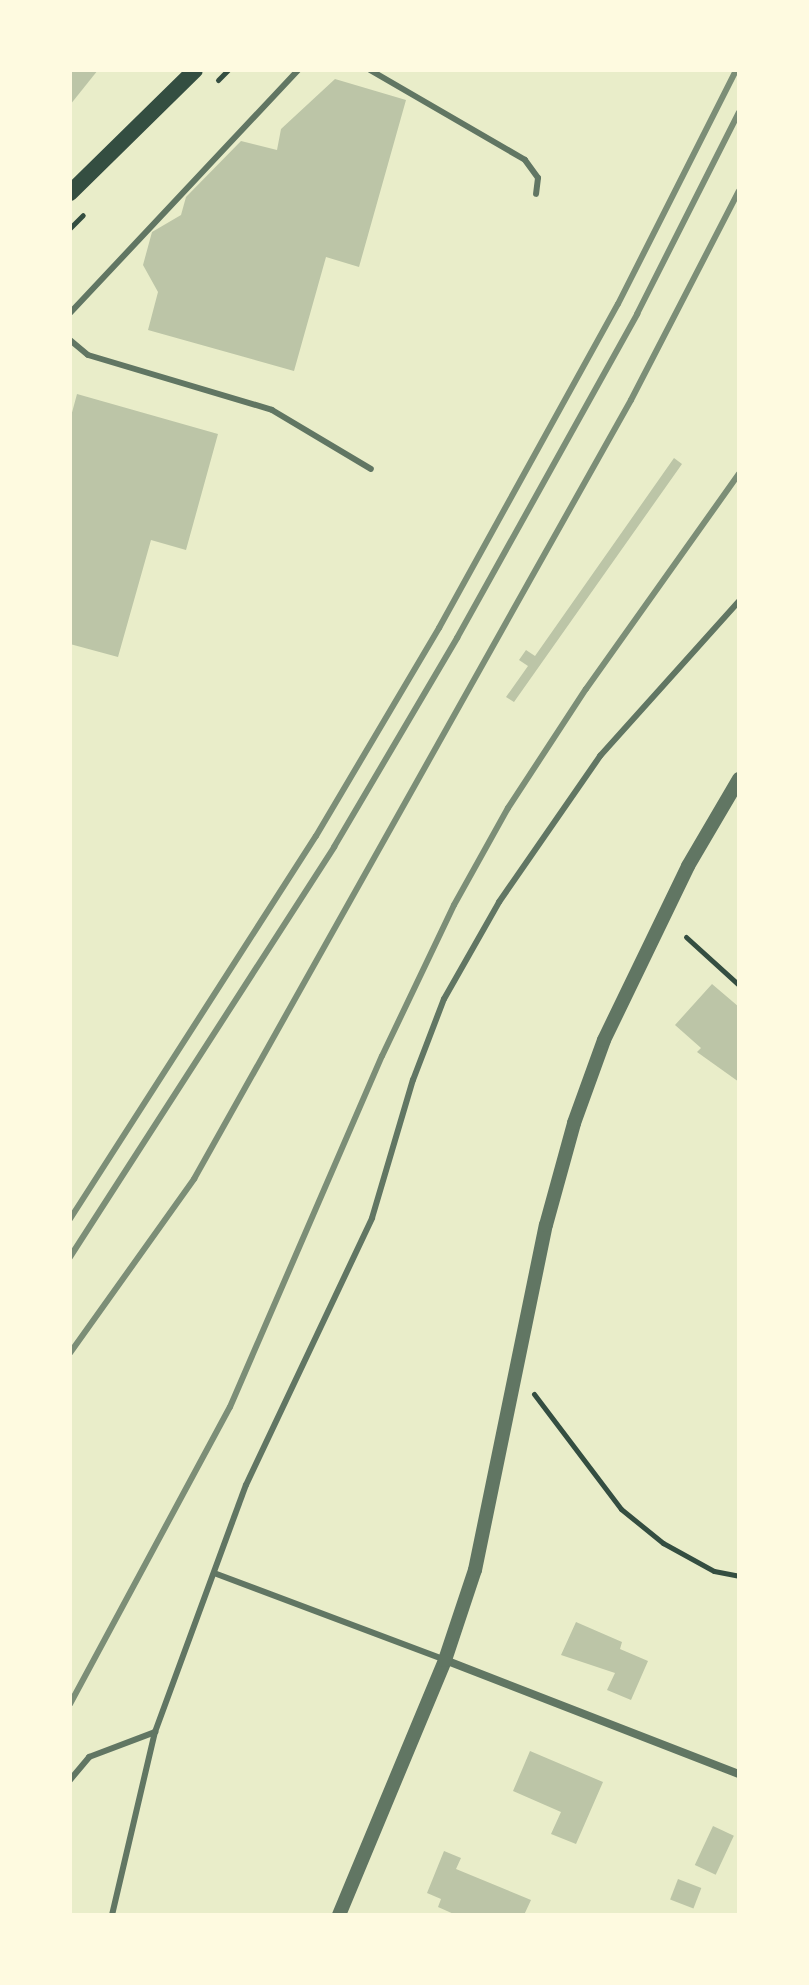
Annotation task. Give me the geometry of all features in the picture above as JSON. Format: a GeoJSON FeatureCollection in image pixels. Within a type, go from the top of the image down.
{"type":"FeatureCollection","features":[{"type":"Feature","properties":{"kind":"main road"},"geometry":{"type":"LineString","coordinates":[[70,193],[195,70]]}},
{"type":"Feature","properties":{"kind":"street"},"geometry":{"type":"LineString","coordinates":[[339,1915],[445,1660],[475,1570],[546,1225],[574,1123],[604,1040],[688,866],[739,779]]}},
{"type":"Feature","properties":{"kind":"street"},"geometry":{"type":"LineString","coordinates":[[445,1660],[739,1774]]}},
{"type":"Feature","properties":{"kind":"lane"},"geometry":{"type":"LineString","coordinates":[[70,313],[298,70]]}},
{"type":"Feature","properties":{"kind":"lane"},"geometry":{"type":"LineString","coordinates":[[370,70],[525,160],[538,178],[536,194]]}},
{"type":"Feature","properties":{"kind":"lane"},"geometry":{"type":"LineString","coordinates":[[70,340],[88,355],[272,410],[371,469]]}},
{"type":"Feature","properties":{"kind":"lane"},"geometry":{"type":"LineString","coordinates":[[112,1915],[155,1732],[246,1485],[372,1218],[413,1080],[444,999],[499,902],[600,756],[739,601]]}},
{"type":"Feature","properties":{"kind":"lane"},"geometry":{"type":"LineString","coordinates":[[214,1573],[445,1660]]}},
{"type":"Feature","properties":{"kind":"lane"},"geometry":{"type":"LineString","coordinates":[[70,1780],[89,1757],[155,1732]]}},
{"type":"Feature","properties":{"kind":"path"},"geometry":{"type":"LineString","coordinates":[[686,937],[739,985]]}},
{"type":"Feature","properties":{"kind":"path"},"geometry":{"type":"LineString","coordinates":[[516,1376],[621,1509],[663,1543],[714,1571],[739,1576]]}},
{"type":"Feature","properties":{"kind":"building"},"geometry":{"type":"Polygon","coordinates":[[[70,70],[98,70],[70,105],[70,70]]]}},
{"type":"Feature","properties":{"kind":"building"},"geometry":{"type":"Polygon","coordinates":[[[335,79],[406,100],[359,267],[326,257],[294,371],[148,330],[158,292],[143,265],[152,232],[181,215],[186,197],[241,141],[277,150],[281,129],[335,79]]]}},
{"type":"Feature","properties":{"kind":"building"},"geometry":{"type":"Polygon","coordinates":[[[77,394],[218,434],[186,550],[151,540],[118,657],[70,644],[70,420],[77,394]]]}},
{"type":"Feature","properties":{"kind":"building"},"geometry":{"type":"Polygon","coordinates":[[[674,458],[682,464],[514,702],[506,697],[528,666],[519,660],[526,650],[535,656],[674,458]]]}},
{"type":"Feature","properties":{"kind":"building"},"geometry":{"type":"Polygon","coordinates":[[[712,984],[739,1007],[739,1082],[697,1052],[701,1048],[675,1025],[712,984]]]}},
{"type":"Feature","properties":{"kind":"building"},"geometry":{"type":"Polygon","coordinates":[[[576,1622],[622,1642],[620,1649],[648,1661],[631,1700],[607,1690],[615,1673],[561,1655],[576,1622]]]}},
{"type":"Feature","properties":{"kind":"building"},"geometry":{"type":"Polygon","coordinates":[[[530,1751],[603,1782],[576,1844],[551,1834],[561,1812],[513,1791],[530,1751]]]}},
{"type":"Feature","properties":{"kind":"building"},"geometry":{"type":"Polygon","coordinates":[[[713,1826],[734,1836],[716,1875],[695,1865],[713,1826]]]}},
{"type":"Feature","properties":{"kind":"building"},"geometry":{"type":"Polygon","coordinates":[[[444,1851],[461,1858],[456,1869],[531,1900],[524,1915],[456,1915],[438,1907],[441,1899],[427,1893],[444,1851]]]}},
{"type":"Feature","properties":{"kind":"building"},"geometry":{"type":"Polygon","coordinates":[[[678,1879],[701,1888],[693,1908],[670,1900],[678,1879]]]}},
{"type":"Feature","properties":{"kind":"railway"},"geometry":{"type":"LineString","coordinates":[[70,1219],[316,836],[439,628],[618,304],[736,70]]}},
{"type":"Feature","properties":{"kind":"railway"},"geometry":{"type":"LineString","coordinates":[[70,1257],[334,847],[457,638],[637,314],[739,112]]}},
{"type":"Feature","properties":{"kind":"railway"},"geometry":{"type":"LineString","coordinates":[[70,1353],[194,1179],[631,400],[739,191]]}},
{"type":"Feature","properties":{"kind":"railway"},"geometry":{"type":"LineString","coordinates":[[70,1704],[230,1407],[382,1056],[454,905],[508,808],[586,689],[739,474]]}}]}
